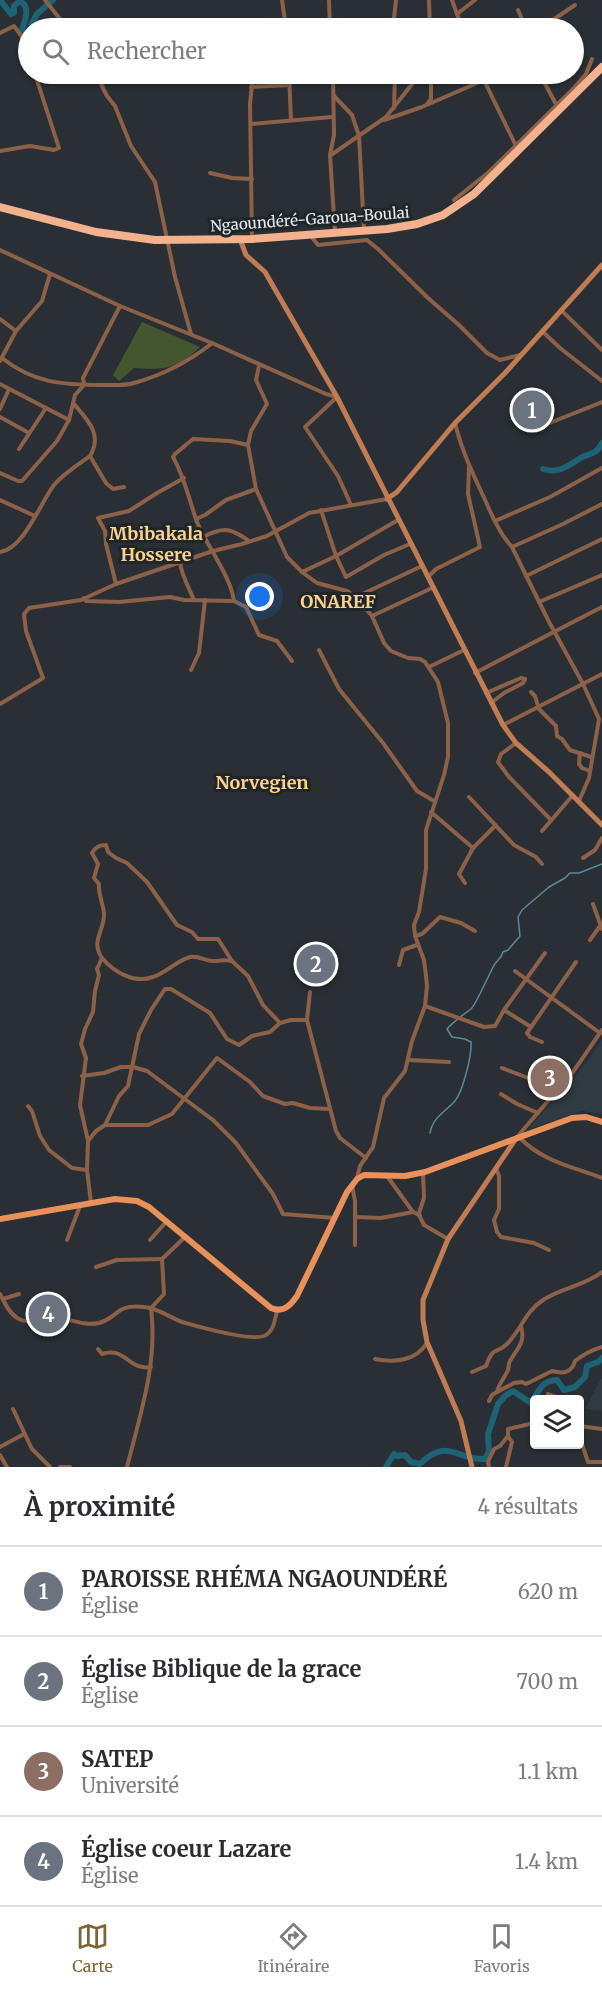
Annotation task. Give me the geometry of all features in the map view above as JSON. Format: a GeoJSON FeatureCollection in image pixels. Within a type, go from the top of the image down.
{"type":"FeatureCollection","features":[{"type":"Feature","properties":{"kind":"highway","name":"Ngaoundéré-Garoua-Boulai"},"geometry":{"type":"LineString","coordinates":[[584,83],[602,67]]}},
{"type":"Feature","properties":{"kind":"highway","name":"Ngaoundéré-Garoua-Boulai"},"geometry":{"type":"LineString","coordinates":[[0,207],[96,232],[168,240],[252,239],[406,227],[443,215],[474,194],[531,134],[583,84]]}},
{"type":"Feature","properties":{"kind":"main road"},"geometry":{"type":"LineString","coordinates":[[0,1219],[115,1199],[137,1201],[167,1222],[277,1311],[287,1308],[297,1296],[354,1181],[364,1175],[405,1176],[423,1173],[500,1143],[578,1117],[602,1122]]}},
{"type":"Feature","properties":{"kind":"street"},"geometry":{"type":"LineString","coordinates":[[45,0],[59,18]]}},
{"type":"Feature","properties":{"kind":"street"},"geometry":{"type":"LineString","coordinates":[[282,0],[285,18]]}},
{"type":"Feature","properties":{"kind":"street"},"geometry":{"type":"LineString","coordinates":[[329,0],[330,18]]}},
{"type":"Feature","properties":{"kind":"street"},"geometry":{"type":"LineString","coordinates":[[394,18],[396,0]]}},
{"type":"Feature","properties":{"kind":"street"},"geometry":{"type":"LineString","coordinates":[[429,0],[430,18]]}},
{"type":"Feature","properties":{"kind":"street"},"geometry":{"type":"LineString","coordinates":[[452,0],[458,18]]}},
{"type":"Feature","properties":{"kind":"street"},"geometry":{"type":"LineString","coordinates":[[457,14],[476,0]]}},
{"type":"Feature","properties":{"kind":"street"},"geometry":{"type":"LineString","coordinates":[[556,18],[575,5]]}},
{"type":"Feature","properties":{"kind":"street"},"geometry":{"type":"LineString","coordinates":[[518,10],[522,18]]}},
{"type":"Feature","properties":{"kind":"street"},"geometry":{"type":"LineString","coordinates":[[0,33],[14,26],[18,31]]}},
{"type":"Feature","properties":{"kind":"street"},"geometry":{"type":"LineString","coordinates":[[584,77],[592,59]]}},
{"type":"Feature","properties":{"kind":"street"},"geometry":{"type":"LineString","coordinates":[[0,151],[23,146],[54,150],[58,148],[38,84]]}},
{"type":"Feature","properties":{"kind":"street"},"geometry":{"type":"LineString","coordinates":[[101,84],[115,106],[131,146],[155,182],[175,277],[191,335]]}},
{"type":"Feature","properties":{"kind":"street"},"geometry":{"type":"LineString","coordinates":[[252,84],[250,212],[252,239]]}},
{"type":"Feature","properties":{"kind":"street"},"geometry":{"type":"LineString","coordinates":[[333,84],[334,135],[330,155],[335,233]]}},
{"type":"Feature","properties":{"kind":"street"},"geometry":{"type":"LineString","coordinates":[[394,108],[395,84]]}},
{"type":"Feature","properties":{"kind":"street"},"geometry":{"type":"LineString","coordinates":[[330,155],[378,122],[394,108],[412,84]]}},
{"type":"Feature","properties":{"kind":"street"},"geometry":{"type":"LineString","coordinates":[[427,105],[431,99],[431,84]]}},
{"type":"Feature","properties":{"kind":"street"},"geometry":{"type":"LineString","coordinates":[[378,122],[427,105],[475,84]]}},
{"type":"Feature","properties":{"kind":"street"},"geometry":{"type":"LineString","coordinates":[[486,84],[516,146]]}},
{"type":"Feature","properties":{"kind":"street"},"geometry":{"type":"LineString","coordinates":[[545,84],[558,107],[579,84]]}},
{"type":"Feature","properties":{"kind":"street"},"geometry":{"type":"LineString","coordinates":[[251,87],[290,85],[291,120]]}},
{"type":"Feature","properties":{"kind":"street"},"geometry":{"type":"LineString","coordinates":[[333,95],[352,115],[359,136],[364,231]]}},
{"type":"Feature","properties":{"kind":"street"},"geometry":{"type":"LineString","coordinates":[[251,124],[333,117]]}},
{"type":"Feature","properties":{"kind":"street"},"geometry":{"type":"LineString","coordinates":[[360,146],[369,129]]}},
{"type":"Feature","properties":{"kind":"street"},"geometry":{"type":"LineString","coordinates":[[454,200],[531,134]]}},
{"type":"Feature","properties":{"kind":"street"},"geometry":{"type":"LineString","coordinates":[[210,173],[232,178],[252,179]]}},
{"type":"Feature","properties":{"kind":"street"},"geometry":{"type":"LineString","coordinates":[[309,235],[318,245],[367,240],[487,353],[500,360],[522,354]]}},
{"type":"Feature","properties":{"kind":"street"},"geometry":{"type":"LineString","coordinates":[[240,239],[246,255],[269,279],[337,397],[490,703],[516,743],[602,825]]}},
{"type":"Feature","properties":{"kind":"street"},"geometry":{"type":"LineString","coordinates":[[0,250],[120,306],[337,397]]}},
{"type":"Feature","properties":{"kind":"street"},"geometry":{"type":"LineString","coordinates":[[0,704],[44,678],[26,631],[24,614],[26,610],[69,603],[116,584],[213,551],[252,541],[275,532],[309,513],[387,499],[397,492],[455,423],[522,354],[602,265]]}},
{"type":"Feature","properties":{"kind":"street"},"geometry":{"type":"LineString","coordinates":[[50,274],[42,301],[16,332],[1,360],[23,373],[36,378],[84,385],[134,383],[184,364],[212,343]]}},
{"type":"Feature","properties":{"kind":"street"},"geometry":{"type":"LineString","coordinates":[[84,385],[83,378],[120,306]]}},
{"type":"Feature","properties":{"kind":"street"},"geometry":{"type":"LineString","coordinates":[[561,310],[602,350]]}},
{"type":"Feature","properties":{"kind":"street"},"geometry":{"type":"LineString","coordinates":[[0,319],[16,332]]}},
{"type":"Feature","properties":{"kind":"street"},"geometry":{"type":"LineString","coordinates":[[542,331],[596,379],[602,381]]}},
{"type":"Feature","properties":{"kind":"street"},"geometry":{"type":"LineString","coordinates":[[259,366],[256,380],[267,404],[252,429],[248,445],[256,489],[266,506],[287,557],[317,583],[347,591],[356,597],[372,616],[387,648],[401,656],[420,659],[429,667],[438,682],[447,712],[449,741],[444,775],[426,830],[426,869],[419,912],[414,925],[417,945],[424,960],[427,986],[425,1006],[412,1041],[405,1071],[384,1098],[373,1147],[360,1166],[354,1181],[355,1245]]}},
{"type":"Feature","properties":{"kind":"street"},"geometry":{"type":"LineString","coordinates":[[0,384],[69,420]]}},
{"type":"Feature","properties":{"kind":"street"},"geometry":{"type":"LineString","coordinates":[[0,473],[22,481],[57,441],[69,420],[75,394],[84,385]]}},
{"type":"Feature","properties":{"kind":"street"},"geometry":{"type":"LineString","coordinates":[[0,410],[9,389]]}},
{"type":"Feature","properties":{"kind":"street"},"geometry":{"type":"LineString","coordinates":[[337,397],[305,427],[338,476],[351,506]]}},
{"type":"Feature","properties":{"kind":"street"},"geometry":{"type":"LineString","coordinates":[[547,424],[602,402]]}},
{"type":"Feature","properties":{"kind":"street"},"geometry":{"type":"LineString","coordinates":[[0,552],[13,547],[55,484],[90,456],[95,442],[94,432],[88,419],[74,404]]}},
{"type":"Feature","properties":{"kind":"street"},"geometry":{"type":"LineString","coordinates":[[18,449],[46,408]]}},
{"type":"Feature","properties":{"kind":"street"},"geometry":{"type":"LineString","coordinates":[[0,417],[29,433]]}},
{"type":"Feature","properties":{"kind":"street"},"geometry":{"type":"LineString","coordinates":[[455,423],[462,451],[503,538],[512,547],[599,719],[590,771],[585,790],[579,801]]}},
{"type":"Feature","properties":{"kind":"street"},"geometry":{"type":"LineString","coordinates":[[241,442],[249,437]]}},
{"type":"Feature","properties":{"kind":"street"},"geometry":{"type":"LineString","coordinates":[[234,602],[213,551],[196,519],[174,455],[189,441],[202,439],[241,442],[248,445]]}},
{"type":"Feature","properties":{"kind":"street"},"geometry":{"type":"LineString","coordinates":[[90,456],[106,483],[113,489],[124,487]]}},
{"type":"Feature","properties":{"kind":"street"},"geometry":{"type":"LineString","coordinates":[[428,578],[436,570],[480,547],[468,494],[469,465]]}},
{"type":"Feature","properties":{"kind":"street"},"geometry":{"type":"LineString","coordinates":[[495,520],[550,497],[602,468]]}},
{"type":"Feature","properties":{"kind":"street"},"geometry":{"type":"LineString","coordinates":[[116,584],[105,544],[105,531],[98,518],[129,511],[183,478]]}},
{"type":"Feature","properties":{"kind":"street"},"geometry":{"type":"LineString","coordinates":[[196,519],[226,500],[256,489]]}},
{"type":"Feature","properties":{"kind":"street"},"geometry":{"type":"LineString","coordinates":[[0,500],[35,516]]}},
{"type":"Feature","properties":{"kind":"street"},"geometry":{"type":"LineString","coordinates":[[512,547],[602,504]]}},
{"type":"Feature","properties":{"kind":"street"},"geometry":{"type":"LineString","coordinates":[[321,510],[336,556],[347,577],[384,555],[410,544]]}},
{"type":"Feature","properties":{"kind":"street"},"geometry":{"type":"LineString","coordinates":[[302,572],[336,556],[398,520]]}},
{"type":"Feature","properties":{"kind":"street"},"geometry":{"type":"LineString","coordinates":[[205,536],[227,530],[237,532],[252,541]]}},
{"type":"Feature","properties":{"kind":"street"},"geometry":{"type":"LineString","coordinates":[[526,576],[602,539]]}},
{"type":"Feature","properties":{"kind":"street"},"geometry":{"type":"LineString","coordinates":[[180,563],[182,574],[188,582],[194,600]]}},
{"type":"Feature","properties":{"kind":"street"},"geometry":{"type":"LineString","coordinates":[[356,597],[422,566]]}},
{"type":"Feature","properties":{"kind":"street"},"geometry":{"type":"LineString","coordinates":[[539,602],[602,575]]}},
{"type":"Feature","properties":{"kind":"street"},"geometry":{"type":"LineString","coordinates":[[372,616],[432,588]]}},
{"type":"Feature","properties":{"kind":"street"},"geometry":{"type":"LineString","coordinates":[[84,598],[86,601],[119,602],[170,597],[234,602],[246,607],[260,635],[276,641],[292,661]]}},
{"type":"Feature","properties":{"kind":"street"},"geometry":{"type":"LineString","coordinates":[[191,670],[198,659],[205,600]]}},
{"type":"Feature","properties":{"kind":"street"},"geometry":{"type":"LineString","coordinates":[[476,673],[602,607]]}},
{"type":"Feature","properties":{"kind":"street"},"geometry":{"type":"LineString","coordinates":[[319,650],[339,688],[417,791],[434,801]]}},
{"type":"Feature","properties":{"kind":"street"},"geometry":{"type":"LineString","coordinates":[[429,667],[464,650]]}},
{"type":"Feature","properties":{"kind":"street"},"geometry":{"type":"LineString","coordinates":[[504,724],[602,674]]}},
{"type":"Feature","properties":{"kind":"street"},"geometry":{"type":"LineString","coordinates":[[486,693],[521,678],[525,679],[523,683],[490,703]]}},
{"type":"Feature","properties":{"kind":"street"},"geometry":{"type":"LineString","coordinates":[[497,690],[500,696]]}},
{"type":"Feature","properties":{"kind":"street"},"geometry":{"type":"LineString","coordinates":[[531,692],[538,706],[556,726],[557,736],[570,750],[591,757]]}},
{"type":"Feature","properties":{"kind":"street"},"geometry":{"type":"LineString","coordinates":[[516,743],[501,754],[498,762],[509,777],[551,820]]}},
{"type":"Feature","properties":{"kind":"street"},"geometry":{"type":"LineString","coordinates":[[580,753],[579,764],[590,771]]}},
{"type":"Feature","properties":{"kind":"street"},"geometry":{"type":"LineString","coordinates":[[542,831],[573,795]]}},
{"type":"Feature","properties":{"kind":"street"},"geometry":{"type":"LineString","coordinates":[[469,796],[514,845],[536,857],[542,864]]}},
{"type":"Feature","properties":{"kind":"street"},"geometry":{"type":"LineString","coordinates":[[431,812],[473,848]]}},
{"type":"Feature","properties":{"kind":"street"},"geometry":{"type":"LineString","coordinates":[[465,883],[459,874],[473,848],[495,826]]}},
{"type":"Feature","properties":{"kind":"street"},"geometry":{"type":"LineString","coordinates":[[583,858],[595,850],[602,838]]}},
{"type":"Feature","properties":{"kind":"street"},"geometry":{"type":"LineString","coordinates":[[232,961],[222,958],[214,961],[192,956],[175,963],[151,978],[135,979],[110,967],[97,951],[104,916],[98,891],[99,885],[94,878],[98,864],[92,853],[100,845],[106,845],[108,852],[127,863],[147,882],[177,925],[192,932],[198,939],[205,937],[218,939],[232,961],[248,976],[263,1005],[280,1023]]}},
{"type":"Feature","properties":{"kind":"street"},"geometry":{"type":"LineString","coordinates":[[591,940],[601,928],[593,904]]}},
{"type":"Feature","properties":{"kind":"street"},"geometry":{"type":"LineString","coordinates":[[415,936],[422,934],[440,916],[461,923],[475,931]]}},
{"type":"Feature","properties":{"kind":"street"},"geometry":{"type":"LineString","coordinates":[[399,965],[403,950],[417,945]]}},
{"type":"Feature","properties":{"kind":"street"},"geometry":{"type":"LineString","coordinates":[[425,1006],[489,1028],[495,1026],[545,953]]}},
{"type":"Feature","properties":{"kind":"street"},"geometry":{"type":"LineString","coordinates":[[91,1203],[87,1170],[88,1141],[80,1105],[86,1054],[81,1044],[93,1012],[99,975],[97,969],[102,958]]}},
{"type":"Feature","properties":{"kind":"street"},"geometry":{"type":"LineString","coordinates":[[542,1042],[528,1035],[531,1027],[576,962]]}},
{"type":"Feature","properties":{"kind":"street"},"geometry":{"type":"LineString","coordinates":[[472,1467],[461,1421],[427,1342],[423,1320],[423,1300],[448,1239],[517,1139],[573,1071],[601,1032],[516,971]]}},
{"type":"Feature","properties":{"kind":"street"},"geometry":{"type":"LineString","coordinates":[[88,1141],[105,1125],[119,1096],[128,1086],[141,1027],[165,989],[168,988],[210,1013],[227,1039],[239,1045],[252,1036],[270,1032],[280,1023],[307,1020]]}},
{"type":"Feature","properties":{"kind":"street"},"geometry":{"type":"LineString","coordinates":[[310,992],[307,1020],[330,1109],[340,1138],[366,1158]]}},
{"type":"Feature","properties":{"kind":"street"},"geometry":{"type":"LineString","coordinates":[[504,1010],[531,1027]]}},
{"type":"Feature","properties":{"kind":"street"},"geometry":{"type":"LineString","coordinates":[[105,1125],[153,1124],[172,1114],[217,1058],[250,1082],[263,1096],[285,1104],[293,1103],[310,1108],[330,1109]]}},
{"type":"Feature","properties":{"kind":"street"},"geometry":{"type":"LineString","coordinates":[[409,1060],[449,1062]]}},
{"type":"Feature","properties":{"kind":"street"},"geometry":{"type":"LineString","coordinates":[[82,1076],[104,1073],[121,1067],[133,1067],[147,1071],[213,1120],[236,1143],[273,1194],[283,1214],[335,1218]]}},
{"type":"Feature","properties":{"kind":"street"},"geometry":{"type":"LineString","coordinates":[[501,1068],[531,1079],[554,1094]]}},
{"type":"Feature","properties":{"kind":"street"},"geometry":{"type":"LineString","coordinates":[[501,1094],[538,1113]]}},
{"type":"Feature","properties":{"kind":"street"},"geometry":{"type":"LineString","coordinates":[[28,1106],[32,1111],[39,1136],[49,1150],[72,1168],[87,1170]]}},
{"type":"Feature","properties":{"kind":"street"},"geometry":{"type":"LineString","coordinates":[[517,1139],[542,1156],[602,1178]]}},
{"type":"Feature","properties":{"kind":"street"},"geometry":{"type":"LineString","coordinates":[[496,1168],[499,1176],[499,1209],[494,1220],[496,1232],[501,1237],[534,1243],[549,1250]]}},
{"type":"Feature","properties":{"kind":"street"},"geometry":{"type":"LineString","coordinates":[[423,1173],[424,1198],[419,1213],[424,1225]]}},
{"type":"Feature","properties":{"kind":"street"},"geometry":{"type":"LineString","coordinates":[[386,1175],[413,1212],[419,1215],[424,1225],[448,1239]]}},
{"type":"Feature","properties":{"kind":"street"},"geometry":{"type":"LineString","coordinates":[[67,1240],[80,1206]]}},
{"type":"Feature","properties":{"kind":"street"},"geometry":{"type":"LineString","coordinates":[[356,1217],[381,1218],[413,1212]]}},
{"type":"Feature","properties":{"kind":"street"},"geometry":{"type":"LineString","coordinates":[[150,1240],[167,1222]]}},
{"type":"Feature","properties":{"kind":"street"},"geometry":{"type":"LineString","coordinates":[[96,1267],[117,1260],[162,1259],[185,1237]]}},
{"type":"Feature","properties":{"kind":"street"},"geometry":{"type":"LineString","coordinates":[[127,1467],[144,1405],[151,1367],[152,1308],[164,1294],[162,1259]]}},
{"type":"Feature","properties":{"kind":"street"},"geometry":{"type":"LineString","coordinates":[[472,1372],[486,1366],[493,1351],[507,1344],[527,1313],[544,1299],[564,1289],[590,1282],[602,1272]]}},
{"type":"Feature","properties":{"kind":"street"},"geometry":{"type":"LineString","coordinates":[[0,1294],[14,1316],[28,1322],[52,1316],[95,1324],[105,1321],[122,1307],[152,1308],[208,1331],[250,1337],[264,1337],[268,1334],[275,1322],[277,1311]]}},
{"type":"Feature","properties":{"kind":"street"},"geometry":{"type":"LineString","coordinates":[[2,1299],[19,1294]]}},
{"type":"Feature","properties":{"kind":"street"},"geometry":{"type":"LineString","coordinates":[[497,1392],[500,1381],[507,1373],[510,1360],[516,1355],[521,1344],[521,1325]]}},
{"type":"Feature","properties":{"kind":"street"},"geometry":{"type":"LineString","coordinates":[[375,1359],[391,1362],[406,1359],[423,1348],[427,1342]]}},
{"type":"Feature","properties":{"kind":"street"},"geometry":{"type":"LineString","coordinates":[[489,1401],[497,1392],[514,1383],[526,1384],[552,1371],[566,1373],[574,1367],[575,1361],[580,1357],[602,1347]]}},
{"type":"Feature","properties":{"kind":"street"},"geometry":{"type":"LineString","coordinates":[[98,1349],[102,1354],[110,1351],[116,1352],[125,1356],[132,1363],[146,1368],[151,1367]]}},
{"type":"Feature","properties":{"kind":"street"},"geometry":{"type":"LineString","coordinates":[[13,1409],[32,1449],[49,1466]]}},
{"type":"Feature","properties":{"kind":"street"},"geometry":{"type":"LineString","coordinates":[[506,1467],[512,1442],[508,1436],[508,1429],[530,1424]]}},
{"type":"Feature","properties":{"kind":"street"},"geometry":{"type":"LineString","coordinates":[[584,1427],[602,1429]]}},
{"type":"Feature","properties":{"kind":"street"},"geometry":{"type":"LineString","coordinates":[[0,1447],[24,1434]]}},
{"type":"Feature","properties":{"kind":"street"},"geometry":{"type":"LineString","coordinates":[[489,1467],[488,1462],[494,1449],[500,1446],[508,1436]]}},
{"type":"Feature","properties":{"kind":"street"},"geometry":{"type":"LineString","coordinates":[[583,1449],[586,1461],[602,1462]]}},
{"type":"Feature","properties":{"kind":"street"},"geometry":{"type":"LineString","coordinates":[[0,1455],[7,1467]]}},
{"type":"Feature","properties":{"kind":"street"},"geometry":{"type":"LineString","coordinates":[[60,1467],[73,1467]]}},
{"type":"Feature","properties":{"kind":"shaded area"},"geometry":{"type":"Polygon","coordinates":[[[602,1039],[602,1114],[582,1111],[529,1129],[587,1062],[602,1039]]]}},
{"type":"Feature","properties":{"kind":"shaded area"},"geometry":{"type":"Polygon","coordinates":[[[602,1378],[602,1411],[585,1409],[600,1380],[602,1378]]]}},
{"type":"Feature","properties":{"kind":"green space"},"geometry":{"type":"Polygon","coordinates":[[[142,322],[200,347],[177,364],[154,369],[134,368],[119,381],[113,375],[142,322]]]}},
{"type":"Feature","properties":{"kind":"waterway"},"geometry":{"type":"LineString","coordinates":[[0,0],[11,14],[14,13],[14,6],[20,1],[26,10],[25,18]]}},
{"type":"Feature","properties":{"kind":"waterway"},"geometry":{"type":"LineString","coordinates":[[35,18],[46,6]]}},
{"type":"Feature","properties":{"kind":"waterway"},"geometry":{"type":"LineString","coordinates":[[543,469],[553,471],[566,467],[594,452],[602,443]]}},
{"type":"Feature","properties":{"kind":"waterway"},"geometry":{"type":"LineString","coordinates":[[430,1133],[437,1119],[458,1096],[470,1055],[471,1042],[452,1037],[447,1029],[473,1007],[494,965],[503,952],[508,950],[520,936],[518,917],[522,910],[570,873],[579,873],[602,864]]}},
{"type":"Feature","properties":{"kind":"waterway"},"geometry":{"type":"LineString","coordinates":[[386,1467],[394,1454],[405,1455],[411,1462],[420,1464],[429,1456],[445,1451],[485,1459],[489,1451],[488,1434],[498,1404],[505,1396],[513,1391],[531,1403],[547,1382],[557,1380],[564,1390],[575,1387],[585,1377],[587,1366],[602,1358]]}},
{"type":"Feature","properties":{"kind":"place","name":"PAROISSE RHÉMA NGAOUNDÉRÉ"},"geometry":{"type":"Point","coordinates":[532,410]}},
{"type":"Feature","properties":{"kind":"place","name":"Église Biblique de la grace"},"geometry":{"type":"Point","coordinates":[316,964]}},
{"type":"Feature","properties":{"kind":"place","name":"SATEP"},"geometry":{"type":"Point","coordinates":[550,1078]}},
{"type":"Feature","properties":{"kind":"place","name":"Église coeur Lazare"},"geometry":{"type":"Point","coordinates":[48,1314]}},
{"type":"Feature","properties":{"kind":"district","name":"Mbibakala Hossere"},"geometry":{"type":"Point","coordinates":[156,543]}},
{"type":"Feature","properties":{"kind":"district","name":"ONAREF"},"geometry":{"type":"Point","coordinates":[338,601]}},
{"type":"Feature","properties":{"kind":"district","name":"Norvegien"},"geometry":{"type":"Point","coordinates":[262,782]}}]}
